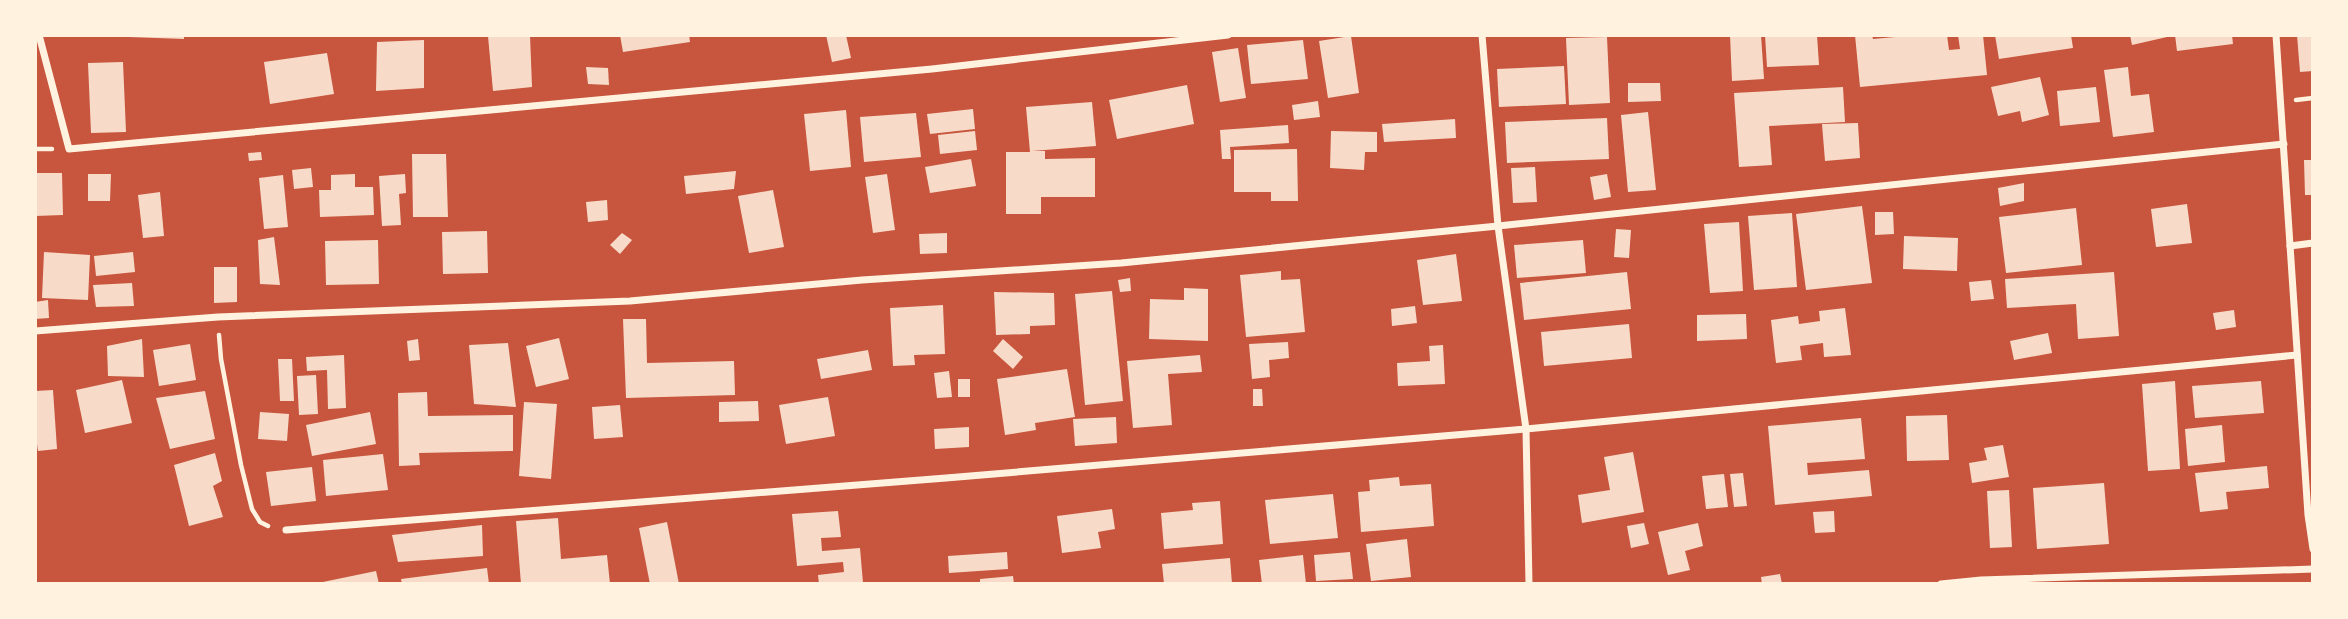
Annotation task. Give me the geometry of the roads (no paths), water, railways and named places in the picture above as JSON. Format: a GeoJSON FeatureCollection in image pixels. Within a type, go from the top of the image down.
{"type":"FeatureCollection","features":[{"type":"Feature","properties":{"kind":"street"},"geometry":{"type":"LineString","coordinates":[[39,35],[69,149],[932,69],[1228,35]]}},
{"type":"Feature","properties":{"kind":"street"},"geometry":{"type":"LineString","coordinates":[[1482,35],[1498,226],[1526,429],[1529,584]]}},
{"type":"Feature","properties":{"kind":"street"},"geometry":{"type":"LineString","coordinates":[[2276,35],[2313,549]]}},
{"type":"Feature","properties":{"kind":"street"},"geometry":{"type":"LineString","coordinates":[[35,331],[218,317],[630,301],[1121,263],[2284,144]]}},
{"type":"Feature","properties":{"kind":"street"},"geometry":{"type":"LineString","coordinates":[[2290,246],[2313,243]]}},
{"type":"Feature","properties":{"kind":"street"},"geometry":{"type":"LineString","coordinates":[[286,530],[1526,429],[2297,355]]}},
{"type":"Feature","properties":{"kind":"street"},"geometry":{"type":"LineString","coordinates":[[1941,584],[1981,580],[2313,569]]}}]}
